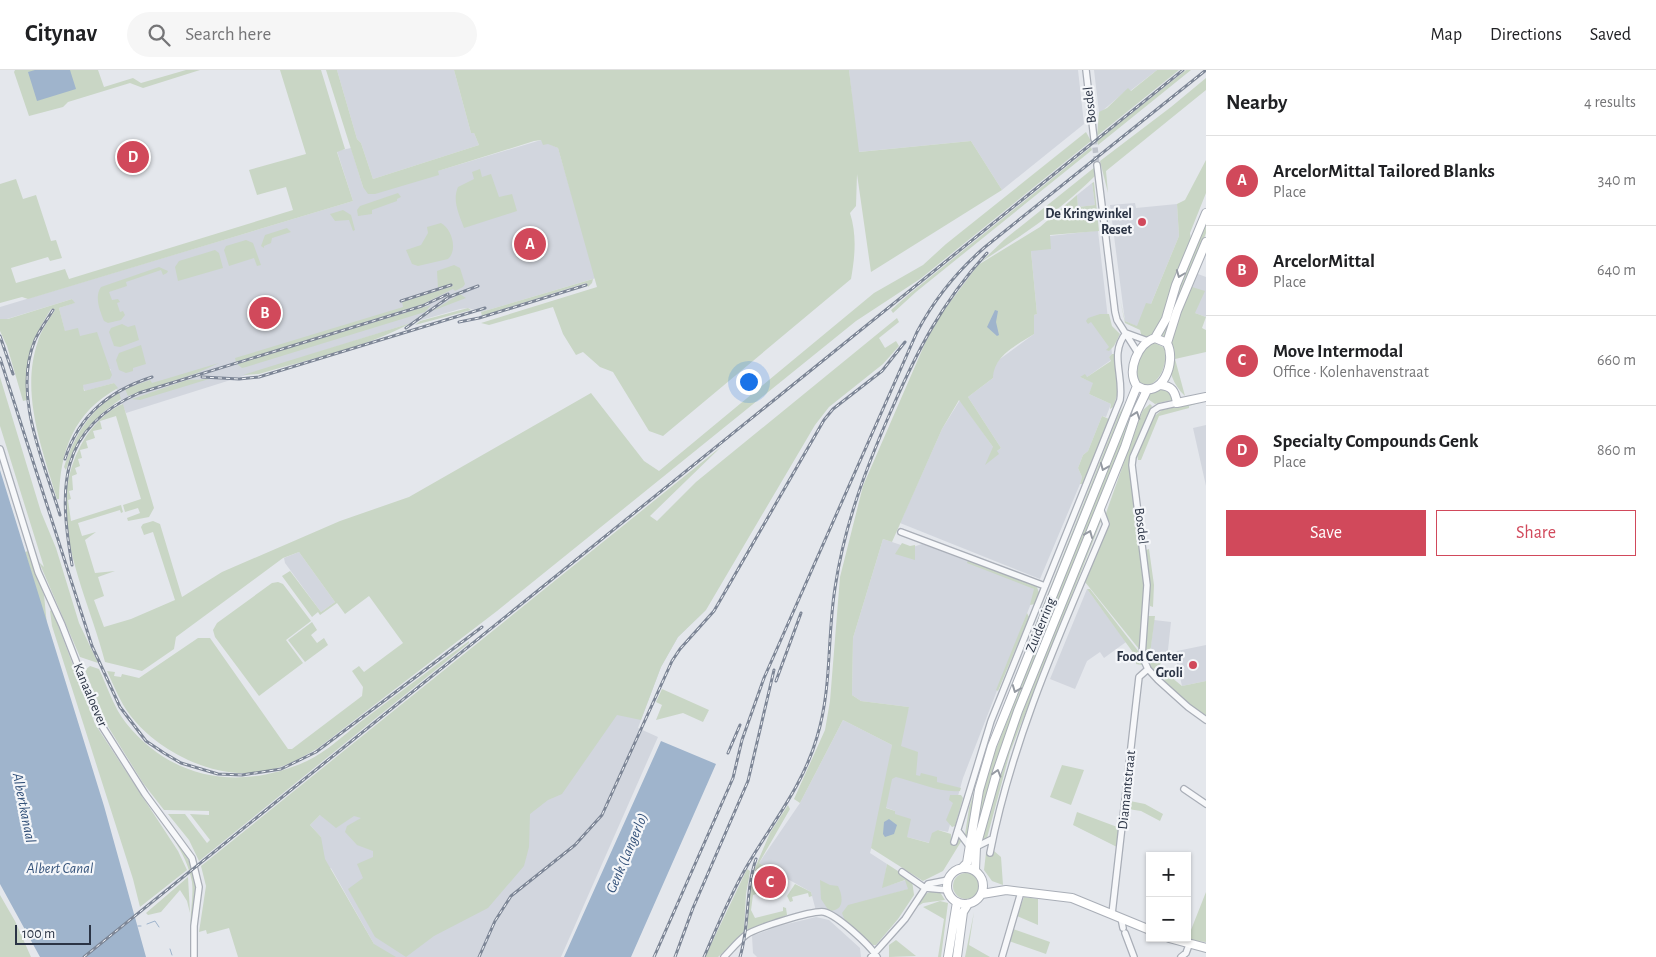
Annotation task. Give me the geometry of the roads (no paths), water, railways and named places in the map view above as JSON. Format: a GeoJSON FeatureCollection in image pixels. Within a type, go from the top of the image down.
{"type":"FeatureCollection","features":[{"type":"Feature","properties":{"kind":"main road","name":"Zuiderring"},"geometry":{"type":"LineString","coordinates":[[975,870],[973,848],[979,790],[992,746],[1137,386],[1132,374],[1138,353],[1152,340],[1166,319],[1178,278],[1206,213]]}},
{"type":"Feature","properties":{"kind":"main road"},"geometry":{"type":"LineString","coordinates":[[1160,385],[1168,373],[1171,357],[1167,343],[1177,311],[1206,242]]}},
{"type":"Feature","properties":{"kind":"main road"},"geometry":{"type":"LineString","coordinates":[[1152,340],[1167,343]]}},
{"type":"Feature","properties":{"kind":"main road"},"geometry":{"type":"LineString","coordinates":[[1168,373],[1178,388],[1180,402]]}},
{"type":"Feature","properties":{"kind":"main road"},"geometry":{"type":"LineString","coordinates":[[1137,386],[1148,390],[1160,385],[1170,386],[1180,402]]}},
{"type":"Feature","properties":{"kind":"main road","name":"Zuiderring"},"geometry":{"type":"LineString","coordinates":[[963,868],[973,848],[1018,711],[1125,447],[1137,411],[1148,390]]}},
{"type":"Feature","properties":{"kind":"main road"},"geometry":{"type":"LineString","coordinates":[[1180,402],[1206,397]]}},
{"type":"Feature","properties":{"kind":"main road"},"geometry":{"type":"LineString","coordinates":[[968,904],[957,902],[948,890],[948,880],[954,871],[963,868],[975,870],[984,883],[1006,890],[1072,898],[1146,928]]}},
{"type":"Feature","properties":{"kind":"main road"},"geometry":{"type":"LineString","coordinates":[[957,957],[963,912],[968,904],[977,900],[982,894],[984,883]]}},
{"type":"Feature","properties":{"kind":"main road"},"geometry":{"type":"LineString","coordinates":[[982,894],[1006,890]]}},
{"type":"Feature","properties":{"kind":"main road"},"geometry":{"type":"LineString","coordinates":[[948,957],[957,902]]}},
{"type":"Feature","properties":{"kind":"main road"},"geometry":{"type":"LineString","coordinates":[[1180,942],[1206,948]]}},
{"type":"Feature","properties":{"kind":"street","name":"Bosdel"},"geometry":{"type":"LineString","coordinates":[[1086,70],[1094,140]]}},
{"type":"Feature","properties":{"kind":"street"},"geometry":{"type":"LineString","coordinates":[[1098,165],[1115,312],[1138,353]]}},
{"type":"Feature","properties":{"kind":"street"},"geometry":{"type":"LineString","coordinates":[[1126,333],[1152,340]]}},
{"type":"Feature","properties":{"kind":"street","name":"Zuiderring"},"geometry":{"type":"LineString","coordinates":[[954,842],[991,721],[1120,400],[1122,390],[1117,348],[1126,333]]}},
{"type":"Feature","properties":{"kind":"street","name":"Bosdel"},"geometry":{"type":"LineString","coordinates":[[1148,669],[1142,652],[1147,610],[1147,585],[1132,465],[1133,458],[1153,411],[1159,407],[1180,402]]}},
{"type":"Feature","properties":{"kind":"street","name":"Kanaaloever"},"geometry":{"type":"LineString","coordinates":[[0,449],[38,572],[62,624],[100,723],[145,794],[192,858],[199,887],[194,926],[193,957]]}},
{"type":"Feature","properties":{"kind":"street","name":"Zuiderring"},"geometry":{"type":"LineString","coordinates":[[990,853],[1000,800],[1013,757],[1106,524],[1100,508]]}},
{"type":"Feature","properties":{"kind":"street","name":"Zuiderring"},"geometry":{"type":"LineString","coordinates":[[901,532],[1045,586]]}},
{"type":"Feature","properties":{"kind":"street"},"geometry":{"type":"LineString","coordinates":[[1148,669],[1188,707],[1206,720]]}},
{"type":"Feature","properties":{"kind":"street","name":"Diamantstraat"},"geometry":{"type":"LineString","coordinates":[[1112,914],[1138,682],[1139,677],[1148,669]]}},
{"type":"Feature","properties":{"kind":"street"},"geometry":{"type":"LineString","coordinates":[[1184,789],[1206,804]]}},
{"type":"Feature","properties":{"kind":"street"},"geometry":{"type":"LineString","coordinates":[[958,831],[973,848],[992,840]]}},
{"type":"Feature","properties":{"kind":"street"},"geometry":{"type":"LineString","coordinates":[[902,872],[925,888],[944,888],[948,890]]}},
{"type":"Feature","properties":{"kind":"street"},"geometry":{"type":"LineString","coordinates":[[724,957],[745,936],[759,928],[820,912],[832,916],[874,956],[905,919],[928,884],[948,880]]}},
{"type":"Feature","properties":{"kind":"street"},"geometry":{"type":"LineString","coordinates":[[1002,957],[1021,892]]}},
{"type":"Feature","properties":{"kind":"street"},"geometry":{"type":"LineString","coordinates":[[1121,918],[1134,957]]}},
{"type":"Feature","properties":{"kind":"street"},"geometry":{"type":"LineString","coordinates":[[1181,957],[1186,954],[1189,945]]}},
{"type":"Feature","properties":{"kind":"water"},"geometry":{"type":"Polygon","coordinates":[[[35,70],[70,70],[76,89],[37,101],[28,72],[35,70]]]}},
{"type":"Feature","properties":{"kind":"water"},"geometry":{"type":"Polygon","coordinates":[[[995,310],[998,311],[996,322],[999,335],[997,336],[987,327],[995,310]]]}},
{"type":"Feature","properties":{"kind":"water","name":"Albert Canal"},"geometry":{"type":"Polygon","coordinates":[[[0,470],[104,806],[146,957],[40,957],[0,884],[0,470]]]}},
{"type":"Feature","properties":{"kind":"water","name":"Genk (Langerlo)"},"geometry":{"type":"Polygon","coordinates":[[[661,741],[716,764],[631,957],[564,957],[661,741]]]}},
{"type":"Feature","properties":{"kind":"water"},"geometry":{"type":"Polygon","coordinates":[[[889,819],[897,825],[894,834],[885,837],[883,834],[884,822],[889,819]]]}},
{"type":"Feature","properties":{"kind":"waterway"},"geometry":{"type":"LineString","coordinates":[[147,924],[155,921],[159,927]]}},
{"type":"Feature","properties":{"kind":"waterway"},"geometry":{"type":"LineString","coordinates":[[170,949],[172,955]]}},
{"type":"Feature","properties":{"kind":"tunnel"},"geometry":{"type":"LineString","coordinates":[[1094,139],[1097,165]]}},
{"type":"Feature","properties":{"kind":"railway"},"geometry":{"type":"LineString","coordinates":[[84,957],[1183,70]]}},
{"type":"Feature","properties":{"kind":"railway"},"geometry":{"type":"LineString","coordinates":[[654,957],[733,778],[742,740],[764,678],[917,332],[931,308],[955,276],[985,247],[1206,70]]}},
{"type":"Feature","properties":{"kind":"railway"},"geometry":{"type":"LineString","coordinates":[[704,957],[741,877],[786,804],[811,755],[822,719],[825,700],[833,607],[839,565],[850,520],[873,454],[901,389],[932,328],[957,290],[987,253]]}},
{"type":"Feature","properties":{"kind":"railway"},"geometry":{"type":"LineString","coordinates":[[401,301],[451,285]]}},
{"type":"Feature","properties":{"kind":"railway"},"geometry":{"type":"LineString","coordinates":[[459,322],[479,318],[586,285]]}},
{"type":"Feature","properties":{"kind":"railway"},"geometry":{"type":"LineString","coordinates":[[406,328],[449,297],[478,286]]}},
{"type":"Feature","properties":{"kind":"railway"},"geometry":{"type":"LineString","coordinates":[[72,565],[65,511],[66,487],[70,464],[78,443],[92,424],[112,408],[139,393],[422,306],[448,294]]}},
{"type":"Feature","properties":{"kind":"railway"},"geometry":{"type":"LineString","coordinates":[[202,377],[239,379],[259,377],[485,308]]}},
{"type":"Feature","properties":{"kind":"railway"},"geometry":{"type":"LineString","coordinates":[[53,310],[35,340],[29,361],[27,383],[33,428],[60,515]]}},
{"type":"Feature","properties":{"kind":"railway"},"geometry":{"type":"LineString","coordinates":[[0,336],[13,374]]}},
{"type":"Feature","properties":{"kind":"railway"},"geometry":{"type":"LineString","coordinates":[[479,957],[495,921],[511,896],[575,845],[602,815],[672,661],[680,649],[714,611],[824,420],[833,409],[882,371],[905,342]]}},
{"type":"Feature","properties":{"kind":"railway"},"geometry":{"type":"LineString","coordinates":[[0,358],[92,646],[120,707],[146,741],[181,763],[218,774],[242,775],[281,769],[316,752],[482,627]]}},
{"type":"Feature","properties":{"kind":"railway"},"geometry":{"type":"LineString","coordinates":[[65,459],[71,443],[87,417],[109,397],[152,377]]}},
{"type":"Feature","properties":{"kind":"railway"},"geometry":{"type":"LineString","coordinates":[[776,681],[801,613]]}},
{"type":"Feature","properties":{"kind":"railway"},"geometry":{"type":"LineString","coordinates":[[675,957],[693,908],[748,781],[774,670]]}},
{"type":"Feature","properties":{"kind":"railway"},"geometry":{"type":"LineString","coordinates":[[728,753],[740,725]]}},
{"type":"Feature","properties":{"kind":"railway"},"geometry":{"type":"LineString","coordinates":[[740,957],[745,932],[750,883],[756,859]]}},
{"type":"Feature","properties":{"kind":"place","name":"Specialty Compounds Genk"},"geometry":{"type":"Point","coordinates":[133,157]}},
{"type":"Feature","properties":{"kind":"place","name":"De Kringwinkel Reset"},"geometry":{"type":"Point","coordinates":[1142,222]}},
{"type":"Feature","properties":{"kind":"place","name":"ArcelorMittal Tailored Blanks"},"geometry":{"type":"Point","coordinates":[530,244]}},
{"type":"Feature","properties":{"kind":"place","name":"ArcelorMittal"},"geometry":{"type":"Point","coordinates":[265,313]}},
{"type":"Feature","properties":{"kind":"place","name":"Food Center Groli"},"geometry":{"type":"Point","coordinates":[1193,665]}},
{"type":"Feature","properties":{"kind":"place","name":"Move Intermodal"},"geometry":{"type":"Point","coordinates":[770,882]}},
{"type":"Feature","properties":{"kind":"water label","name":"Albertkanaal"},"geometry":{"type":"Point","coordinates":[24,808]}}]}
